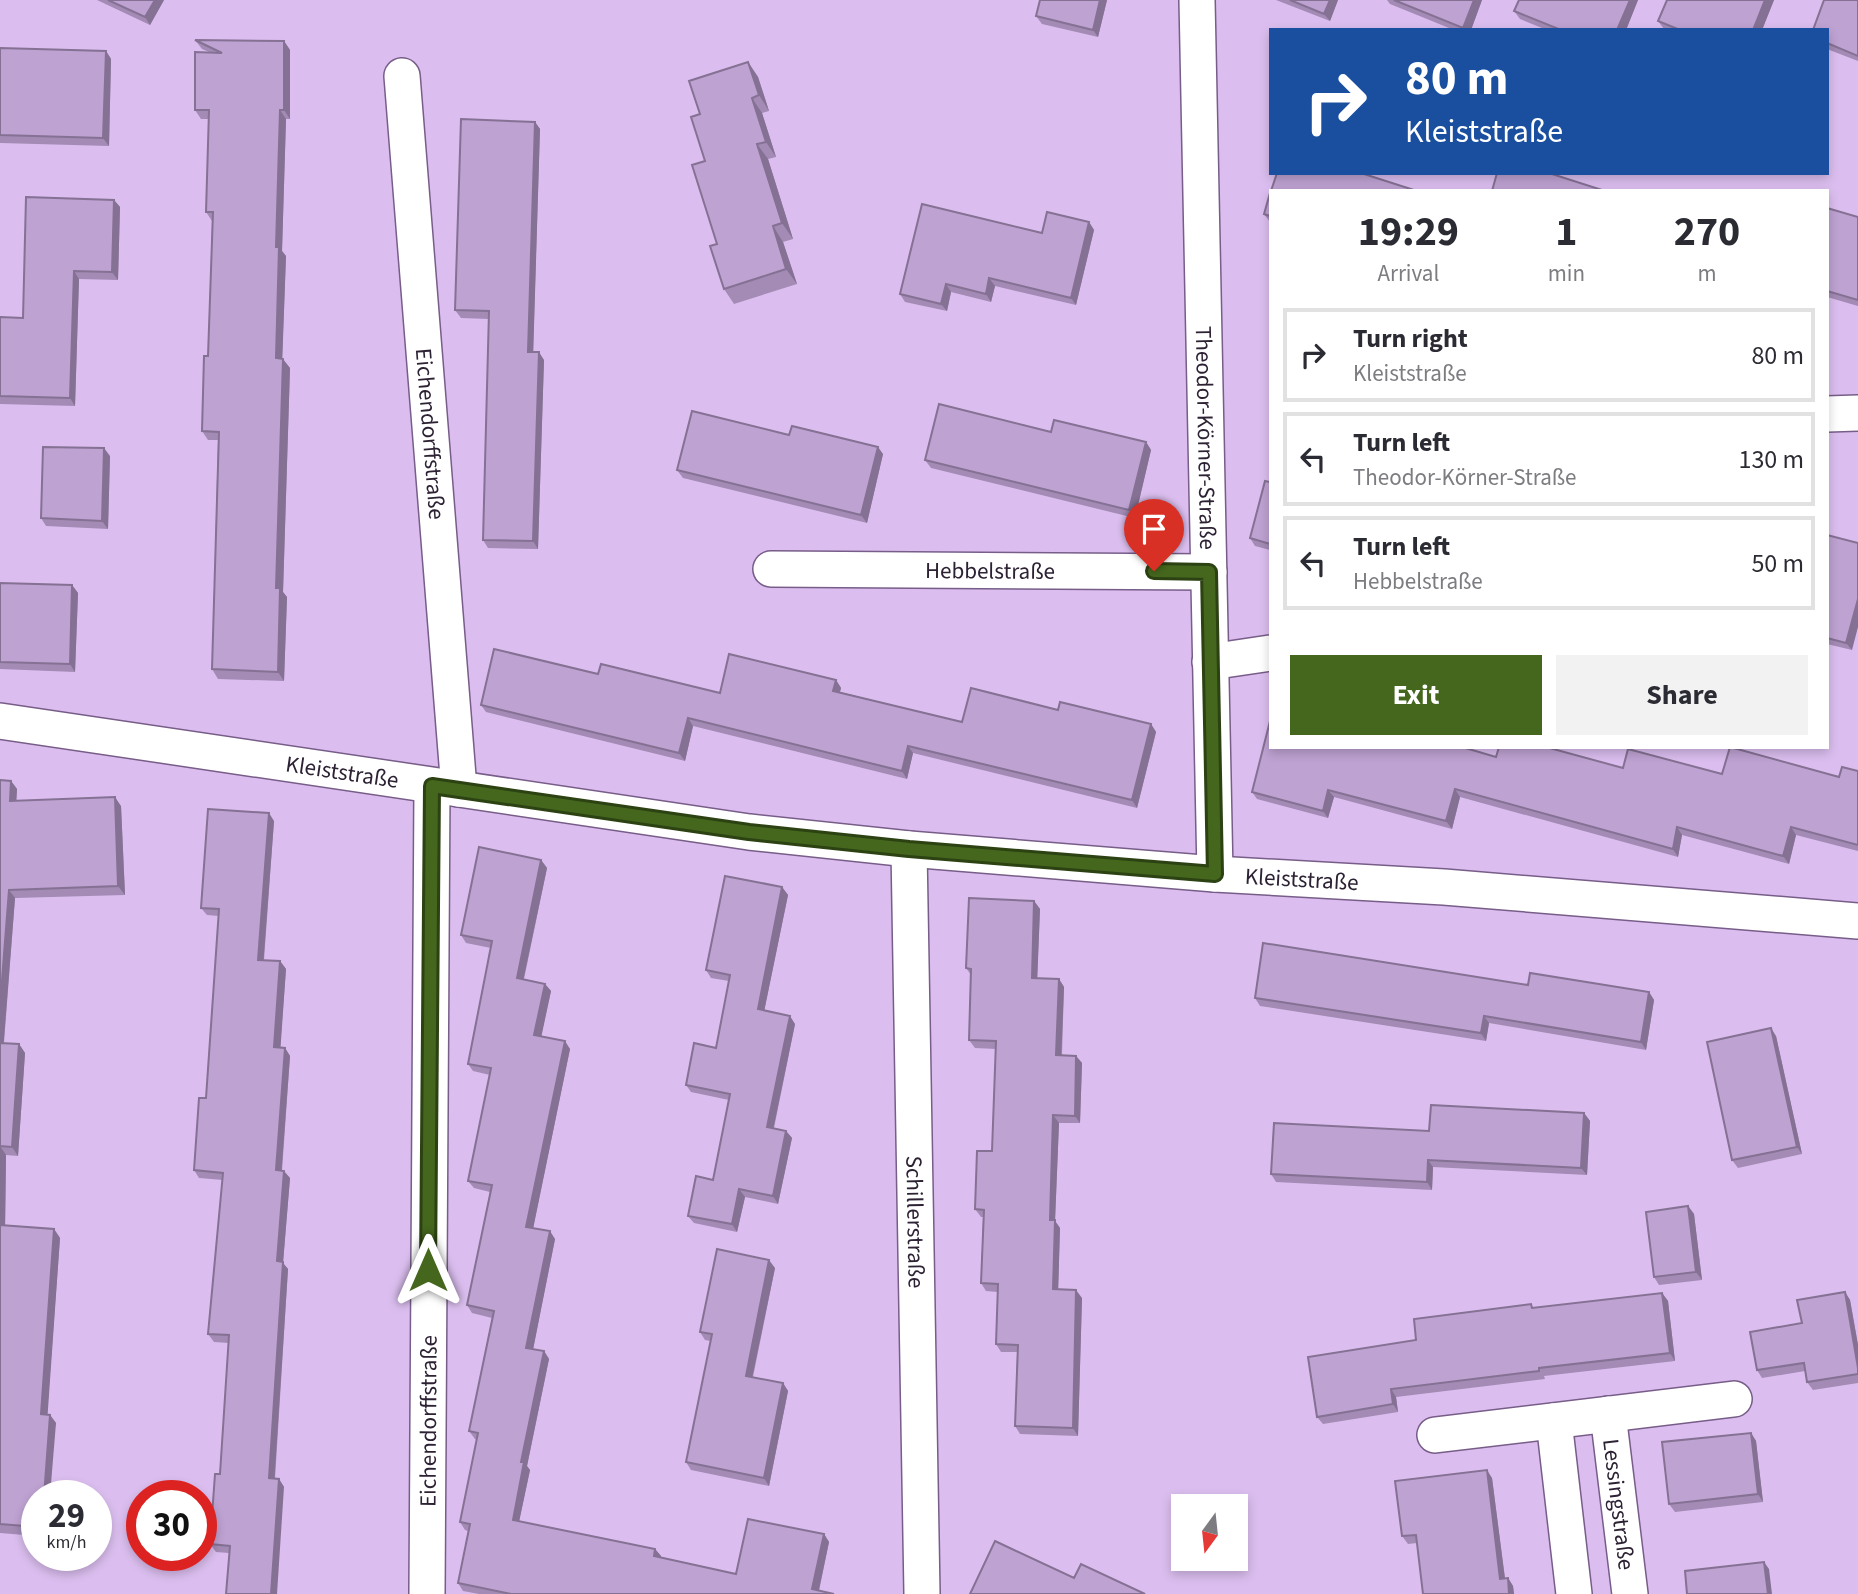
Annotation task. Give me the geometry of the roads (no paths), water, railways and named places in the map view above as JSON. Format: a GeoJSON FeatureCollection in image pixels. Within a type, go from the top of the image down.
{"type":"FeatureCollection","features":[{"type":"Feature","properties":{"kind":"street","name":"Theodor-Körner-Straße"},"geometry":{"type":"LineString","coordinates":[[1196,0],[1215,874]]}},
{"type":"Feature","properties":{"kind":"street","name":"Eichendorffstraße"},"geometry":{"type":"LineString","coordinates":[[402,76],[445,788],[427,1594]]}},
{"type":"Feature","properties":{"kind":"street"},"geometry":{"type":"LineString","coordinates":[[1829,414],[1858,413]]}},
{"type":"Feature","properties":{"kind":"street","name":"Hebbelstraße"},"geometry":{"type":"LineString","coordinates":[[771,569],[1209,572]]}},
{"type":"Feature","properties":{"kind":"street"},"geometry":{"type":"LineString","coordinates":[[1210,662],[1269,653]]}},
{"type":"Feature","properties":{"kind":"street","name":"Kleiststraße"},"geometry":{"type":"LineString","coordinates":[[0,721],[749,832],[909,849],[1215,874],[1444,887],[1858,921]]}},
{"type":"Feature","properties":{"kind":"street","name":"Schillerstraße"},"geometry":{"type":"LineString","coordinates":[[909,849],[922,1594]]}},
{"type":"Feature","properties":{"kind":"street","name":"Lessingstraße"},"geometry":{"type":"LineString","coordinates":[[1436,1436],[1734,1399]]}},
{"type":"Feature","properties":{"kind":"street","name":"Lessingstraße"},"geometry":{"type":"LineString","coordinates":[[1608,1414],[1630,1594]]}},
{"type":"Feature","properties":{"kind":"street"},"geometry":{"type":"LineString","coordinates":[[1554,1421],[1574,1594]]}}]}
